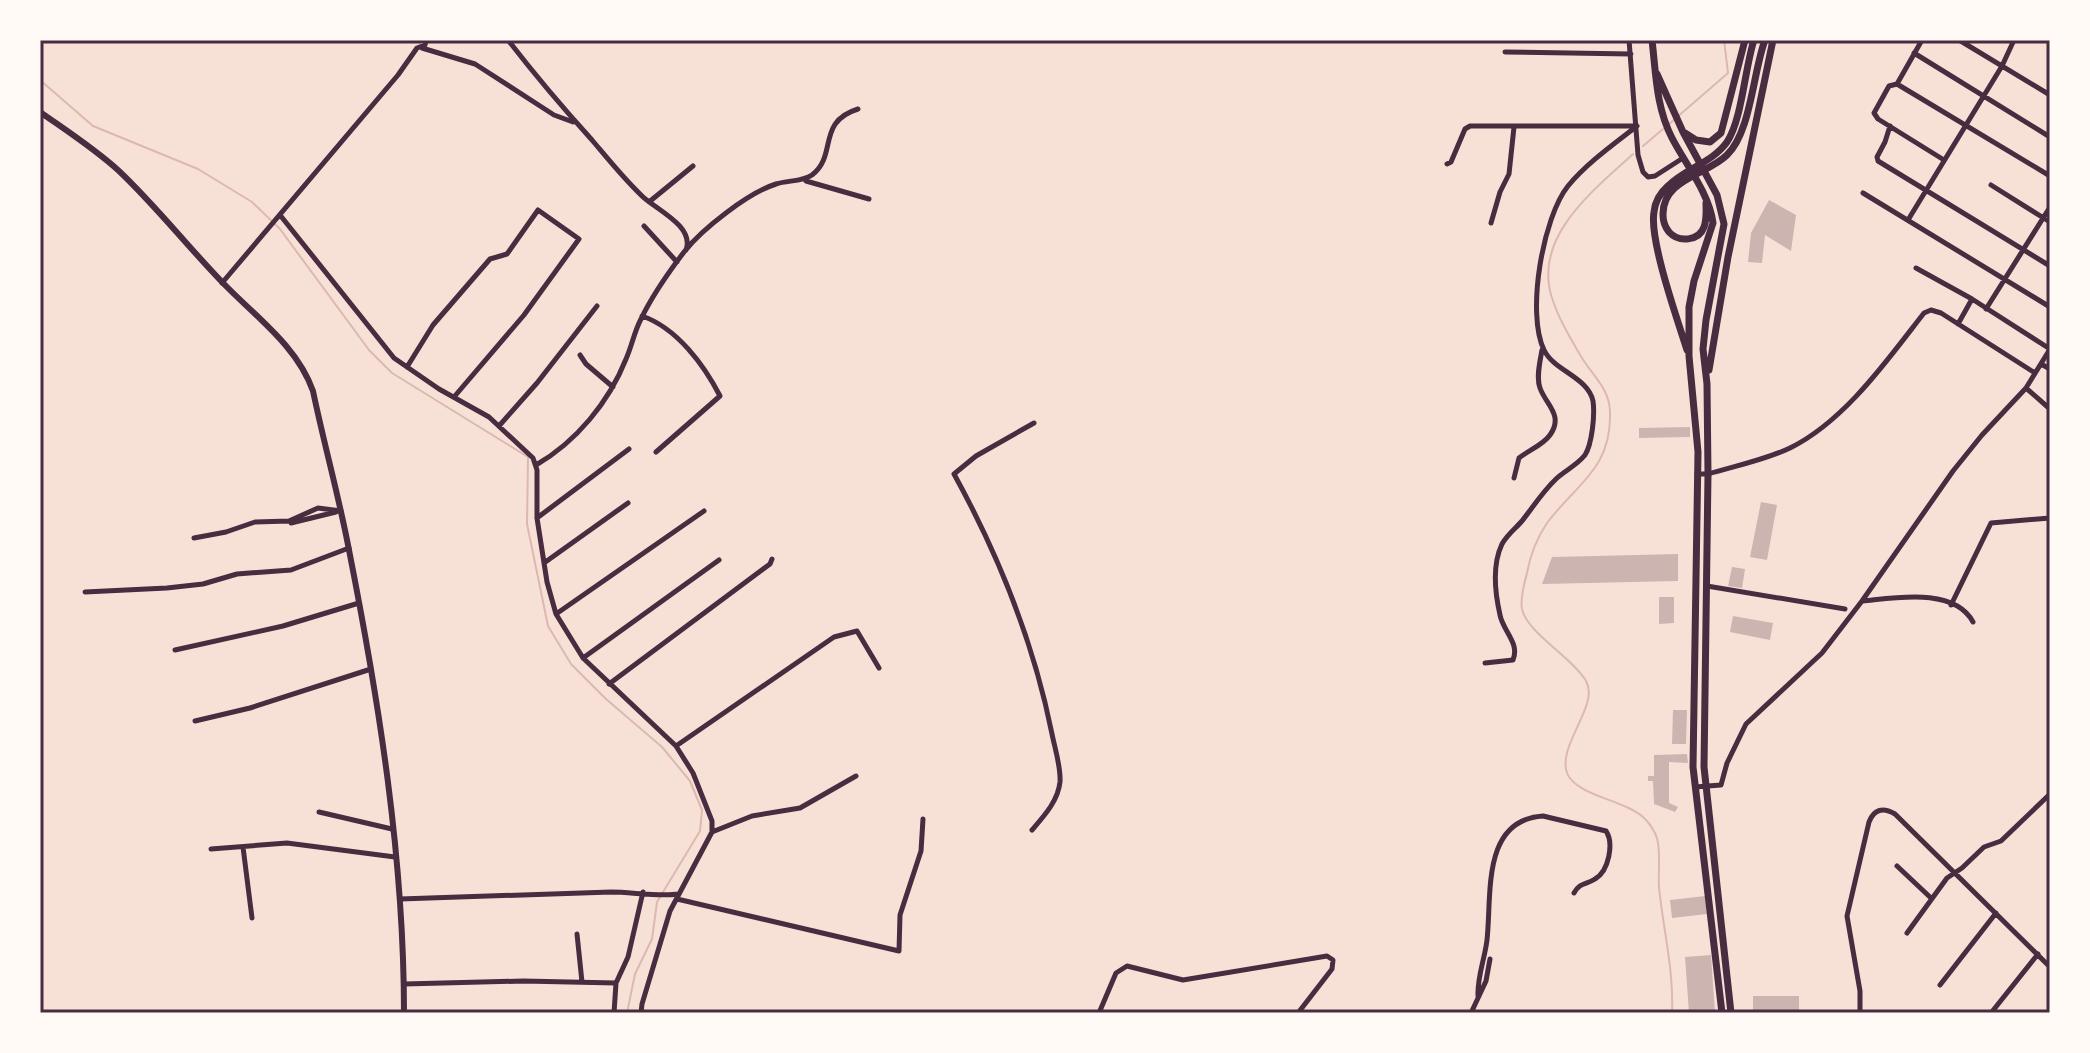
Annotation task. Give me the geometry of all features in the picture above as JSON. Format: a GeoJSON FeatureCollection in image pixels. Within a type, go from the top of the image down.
{"type":"FeatureCollection","features":[{"type":"Feature","properties":{"kind":"main road"},"geometry":{"type":"LineString","coordinates":[[1652,40],[1660,109],[1671,137],[1706,200],[1713,223],[1691,294],[1689,356],[1696,415],[1697,474],[1693,749],[1722,1013]]}},
{"type":"Feature","properties":{"kind":"main road"},"geometry":{"type":"LineString","coordinates":[[1682,131],[1696,140],[1710,142],[1721,133],[1745,40]]}},
{"type":"Feature","properties":{"kind":"main road"},"geometry":{"type":"LineString","coordinates":[[1711,162],[1731,135],[1754,40]]}},
{"type":"Feature","properties":{"kind":"main road"},"geometry":{"type":"LineString","coordinates":[[1689,356],[1657,245],[1653,217],[1656,203],[1662,192],[1729,154],[1736,144],[1765,40]]}},
{"type":"Feature","properties":{"kind":"main road"},"geometry":{"type":"LineString","coordinates":[[1707,384],[1728,257],[1773,40]]}},
{"type":"Feature","properties":{"kind":"main road"},"geometry":{"type":"LineString","coordinates":[[1655,68],[1682,131],[1717,195],[1724,224],[1703,349],[1707,384],[1708,474],[1706,786],[1731,1013]]}},
{"type":"Feature","properties":{"kind":"main road"},"geometry":{"type":"LineString","coordinates":[[1687,176],[1673,189],[1663,207],[1663,221],[1668,231],[1685,239],[1701,233],[1706,200]]}},
{"type":"Feature","properties":{"kind":"street"},"geometry":{"type":"LineString","coordinates":[[222,283],[398,75],[417,48],[425,45],[426,40]]}},
{"type":"Feature","properties":{"kind":"street"},"geometry":{"type":"LineString","coordinates":[[508,40],[574,122],[649,202],[675,222],[688,241],[642,316],[613,387],[599,409],[577,432],[536,465]]}},
{"type":"Feature","properties":{"kind":"street"},"geometry":{"type":"LineString","coordinates":[[1629,40],[1640,164],[1646,176],[1655,176],[1683,158]]}},
{"type":"Feature","properties":{"kind":"street"},"geometry":{"type":"LineString","coordinates":[[1897,84],[1922,40]]}},
{"type":"Feature","properties":{"kind":"street"},"geometry":{"type":"LineString","coordinates":[[1959,40],[2050,95]]}},
{"type":"Feature","properties":{"kind":"street"},"geometry":{"type":"LineString","coordinates":[[1908,220],[2002,66],[2014,40]]}},
{"type":"Feature","properties":{"kind":"street"},"geometry":{"type":"LineString","coordinates":[[417,48],[429,48],[475,64],[554,115],[574,122]]}},
{"type":"Feature","properties":{"kind":"street"},"geometry":{"type":"LineString","coordinates":[[1505,52],[1631,54]]}},
{"type":"Feature","properties":{"kind":"street"},"geometry":{"type":"LineString","coordinates":[[1914,53],[2050,137]]}},
{"type":"Feature","properties":{"kind":"street"},"geometry":{"type":"LineString","coordinates":[[1944,160],[1876,117],[1874,113],[1889,86],[1897,84],[2050,176]]}},
{"type":"Feature","properties":{"kind":"street"},"geometry":{"type":"LineString","coordinates":[[685,250],[747,198],[775,184],[808,178],[819,168],[835,121],[858,109]]}},
{"type":"Feature","properties":{"kind":"street"},"geometry":{"type":"LineString","coordinates":[[40,112],[100,155],[289,349],[306,372],[341,511],[372,669],[400,899],[404,1013]]}},
{"type":"Feature","properties":{"kind":"street"},"geometry":{"type":"LineString","coordinates":[[1447,164],[1453,160],[1467,127],[1637,126]]}},
{"type":"Feature","properties":{"kind":"street"},"geometry":{"type":"LineString","coordinates":[[1514,478],[1519,458],[1551,434],[1555,424],[1555,411],[1540,388],[1542,347],[1536,320],[1536,292],[1557,206],[1566,189],[1581,172],[1637,126]]}},
{"type":"Feature","properties":{"kind":"street"},"geometry":{"type":"LineString","coordinates":[[1890,126],[1878,160],[2050,266]]}},
{"type":"Feature","properties":{"kind":"street"},"geometry":{"type":"LineString","coordinates":[[1491,223],[1509,174],[1514,127]]}},
{"type":"Feature","properties":{"kind":"street"},"geometry":{"type":"LineString","coordinates":[[649,202],[693,166]]}},
{"type":"Feature","properties":{"kind":"street"},"geometry":{"type":"LineString","coordinates":[[797,180],[811,181],[869,199]]}},
{"type":"Feature","properties":{"kind":"street"},"geometry":{"type":"LineString","coordinates":[[1991,185],[2050,222]]}},
{"type":"Feature","properties":{"kind":"street"},"geometry":{"type":"LineString","coordinates":[[1863,193],[2050,307]]}},
{"type":"Feature","properties":{"kind":"street"},"geometry":{"type":"LineString","coordinates":[[1986,309],[2050,207]]}},
{"type":"Feature","properties":{"kind":"street"},"geometry":{"type":"LineString","coordinates":[[407,367],[433,325],[490,259],[507,254],[538,210],[579,239],[524,315],[454,397]]}},
{"type":"Feature","properties":{"kind":"street"},"geometry":{"type":"LineString","coordinates":[[279,217],[350,300],[385,349],[407,367],[499,426],[531,456],[536,465],[537,518],[544,563],[556,614],[583,658],[676,746],[693,773],[712,821],[712,832],[678,897],[652,969],[641,1013]]}},
{"type":"Feature","properties":{"kind":"street"},"geometry":{"type":"LineString","coordinates":[[644,226],[677,262]]}},
{"type":"Feature","properties":{"kind":"street"},"geometry":{"type":"LineString","coordinates":[[1695,787],[1721,785],[1727,763],[1746,724],[1822,653],[1953,471],[2026,388],[2050,349],[1972,299],[1916,268]]}},
{"type":"Feature","properties":{"kind":"street"},"geometry":{"type":"LineString","coordinates":[[1958,324],[1972,299]]}},
{"type":"Feature","properties":{"kind":"street"},"geometry":{"type":"LineString","coordinates":[[499,426],[597,306]]}},
{"type":"Feature","properties":{"kind":"street"},"geometry":{"type":"LineString","coordinates":[[1697,474],[1708,474],[1778,453],[1803,440],[1878,374],[1927,311],[1937,311],[2035,373]]}},
{"type":"Feature","properties":{"kind":"street"},"geometry":{"type":"LineString","coordinates":[[642,316],[653,320],[677,338],[707,373],[720,396],[656,452]]}},
{"type":"Feature","properties":{"kind":"street"},"geometry":{"type":"LineString","coordinates":[[1485,663],[1513,660],[1516,654],[1515,645],[1500,618],[1495,564],[1503,541],[1557,478],[1575,465],[1588,450],[1593,402],[1589,393],[1549,359],[1542,347]]}},
{"type":"Feature","properties":{"kind":"street"},"geometry":{"type":"LineString","coordinates":[[580,355],[613,387]]}},
{"type":"Feature","properties":{"kind":"street"},"geometry":{"type":"LineString","coordinates":[[2041,364],[2050,369]]}},
{"type":"Feature","properties":{"kind":"street"},"geometry":{"type":"LineString","coordinates":[[2026,388],[2050,409]]}},
{"type":"Feature","properties":{"kind":"street"},"geometry":{"type":"LineString","coordinates":[[1032,830],[1051,806],[1060,782],[1051,726],[1027,640],[991,543],[954,474],[976,456],[1034,423]]}},
{"type":"Feature","properties":{"kind":"street"},"geometry":{"type":"LineString","coordinates":[[537,518],[629,449]]}},
{"type":"Feature","properties":{"kind":"street"},"geometry":{"type":"LineString","coordinates":[[544,563],[628,503]]}},
{"type":"Feature","properties":{"kind":"street"},"geometry":{"type":"LineString","coordinates":[[194,538],[255,522],[277,526],[341,511]]}},
{"type":"Feature","properties":{"kind":"street"},"geometry":{"type":"LineString","coordinates":[[556,614],[704,511]]}},
{"type":"Feature","properties":{"kind":"street"},"geometry":{"type":"LineString","coordinates":[[1951,605],[1991,523],[2050,518]]}},
{"type":"Feature","properties":{"kind":"street"},"geometry":{"type":"LineString","coordinates":[[85,592],[167,588],[203,584],[237,574],[286,571],[349,548]]}},
{"type":"Feature","properties":{"kind":"street"},"geometry":{"type":"LineString","coordinates":[[609,684],[748,582],[772,559]]}},
{"type":"Feature","properties":{"kind":"street"},"geometry":{"type":"LineString","coordinates":[[583,658],[719,560]]}},
{"type":"Feature","properties":{"kind":"street"},"geometry":{"type":"LineString","coordinates":[[1707,586],[1845,609]]}},
{"type":"Feature","properties":{"kind":"street"},"geometry":{"type":"LineString","coordinates":[[1862,601],[1919,596],[1951,605],[1968,615],[1973,622]]}},
{"type":"Feature","properties":{"kind":"street"},"geometry":{"type":"LineString","coordinates":[[175,650],[283,626],[359,603]]}},
{"type":"Feature","properties":{"kind":"street"},"geometry":{"type":"LineString","coordinates":[[676,746],[834,637],[857,631],[879,668]]}},
{"type":"Feature","properties":{"kind":"street"},"geometry":{"type":"LineString","coordinates":[[195,721],[250,708],[372,669]]}},
{"type":"Feature","properties":{"kind":"street"},"geometry":{"type":"LineString","coordinates":[[712,832],[752,816],[800,808],[856,776]]}},
{"type":"Feature","properties":{"kind":"street"},"geometry":{"type":"LineString","coordinates":[[1907,933],[1947,878],[1984,847],[2001,841],[2050,794]]}},
{"type":"Feature","properties":{"kind":"street"},"geometry":{"type":"LineString","coordinates":[[1860,1013],[1860,991],[1847,916],[1873,813],[1885,810],[1895,814],[2050,967]]}},
{"type":"Feature","properties":{"kind":"street"},"geometry":{"type":"LineString","coordinates":[[319,812],[392,829]]}},
{"type":"Feature","properties":{"kind":"street"},"geometry":{"type":"LineString","coordinates":[[1478,996],[1487,942],[1492,876],[1499,844],[1507,830],[1535,816],[1543,816],[1606,831],[1610,840],[1605,868],[1598,877],[1580,884],[1574,893]]}},
{"type":"Feature","properties":{"kind":"street"},"geometry":{"type":"LineString","coordinates":[[400,899],[646,892],[899,951],[900,915],[921,851],[923,819]]}},
{"type":"Feature","properties":{"kind":"street"},"geometry":{"type":"LineString","coordinates":[[211,849],[287,843],[395,857]]}},
{"type":"Feature","properties":{"kind":"street"},"geometry":{"type":"LineString","coordinates":[[243,847],[252,918]]}},
{"type":"Feature","properties":{"kind":"street"},"geometry":{"type":"LineString","coordinates":[[1897,866],[1931,898]]}},
{"type":"Feature","properties":{"kind":"street"},"geometry":{"type":"LineString","coordinates":[[614,1013],[616,983],[628,957],[646,892]]}},
{"type":"Feature","properties":{"kind":"street"},"geometry":{"type":"LineString","coordinates":[[1940,985],[1996,913]]}},
{"type":"Feature","properties":{"kind":"street"},"geometry":{"type":"LineString","coordinates":[[577,934],[582,982]]}},
{"type":"Feature","properties":{"kind":"street"},"geometry":{"type":"LineString","coordinates":[[1991,1013],[2038,954]]}},
{"type":"Feature","properties":{"kind":"street"},"geometry":{"type":"LineString","coordinates":[[1099,1013],[1116,973],[1127,966],[1183,980],[1327,956],[1333,960],[1332,969],[1298,1013]]}},
{"type":"Feature","properties":{"kind":"street"},"geometry":{"type":"LineString","coordinates":[[1471,1013],[1486,981],[1490,959]]}},
{"type":"Feature","properties":{"kind":"street"},"geometry":{"type":"LineString","coordinates":[[404,984],[616,983]]}},
{"type":"Feature","properties":{"kind":"building"},"geometry":{"type":"Polygon","coordinates":[[[1769,200],[1796,215],[1791,251],[1765,235],[1762,263],[1748,262],[1751,233],[1769,200]]]}},
{"type":"Feature","properties":{"kind":"building"},"geometry":{"type":"Polygon","coordinates":[[[1690,427],[1690,437],[1639,438],[1639,428],[1690,427]]]}},
{"type":"Feature","properties":{"kind":"building"},"geometry":{"type":"Polygon","coordinates":[[[1761,502],[1777,505],[1767,560],[1750,557],[1761,502]]]}},
{"type":"Feature","properties":{"kind":"building"},"geometry":{"type":"Polygon","coordinates":[[[1678,554],[1678,581],[1542,584],[1552,557],[1678,554]]]}},
{"type":"Feature","properties":{"kind":"building"},"geometry":{"type":"Polygon","coordinates":[[[1732,567],[1745,569],[1742,588],[1728,586],[1732,567]]]}},
{"type":"Feature","properties":{"kind":"building"},"geometry":{"type":"Polygon","coordinates":[[[1659,597],[1674,597],[1674,623],[1659,624],[1659,597]]]}},
{"type":"Feature","properties":{"kind":"building"},"geometry":{"type":"Polygon","coordinates":[[[1733,616],[1773,623],[1770,640],[1730,632],[1733,616]]]}},
{"type":"Feature","properties":{"kind":"building"},"geometry":{"type":"Polygon","coordinates":[[[1673,710],[1687,710],[1686,744],[1672,744],[1673,710]]]}},
{"type":"Feature","properties":{"kind":"building"},"geometry":{"type":"Polygon","coordinates":[[[1687,754],[1688,763],[1669,762],[1669,803],[1678,807],[1675,812],[1654,804],[1653,781],[1648,781],[1648,776],[1654,776],[1654,755],[1687,754]]]}},
{"type":"Feature","properties":{"kind":"building"},"geometry":{"type":"Polygon","coordinates":[[[1705,896],[1707,914],[1672,918],[1670,900],[1705,896]]]}},
{"type":"Feature","properties":{"kind":"building"},"geometry":{"type":"Polygon","coordinates":[[[1711,955],[1715,1013],[1689,1013],[1685,957],[1711,955]]]}},
{"type":"Feature","properties":{"kind":"building"},"geometry":{"type":"Polygon","coordinates":[[[1753,996],[1799,996],[1799,1011],[1753,1011],[1753,996]]]}},
{"type":"Feature","properties":{"kind":"waterway"},"geometry":{"type":"LineString","coordinates":[[1668,125],[1728,73],[1724,40]]}},
{"type":"Feature","properties":{"kind":"waterway"},"geometry":{"type":"LineString","coordinates":[[40,80],[93,126],[198,169],[252,202],[280,229],[369,350],[392,373],[528,457],[527,524],[548,626],[571,664],[662,747],[690,781],[702,810],[700,831],[657,902],[652,939],[635,974],[627,1013]]}},
{"type":"Feature","properties":{"kind":"waterway"},"geometry":{"type":"LineString","coordinates":[[1643,146],[1663,129]]}},
{"type":"Feature","properties":{"kind":"waterway"},"geometry":{"type":"LineString","coordinates":[[1633,154],[1570,217],[1551,255],[1548,276],[1552,298],[1582,358],[1607,396],[1609,431],[1599,461],[1547,523],[1534,547],[1523,591],[1522,609],[1532,627],[1579,672],[1589,691],[1588,702],[1568,750],[1567,773],[1580,787],[1636,812],[1648,822],[1657,838],[1672,1013]]}}]}
